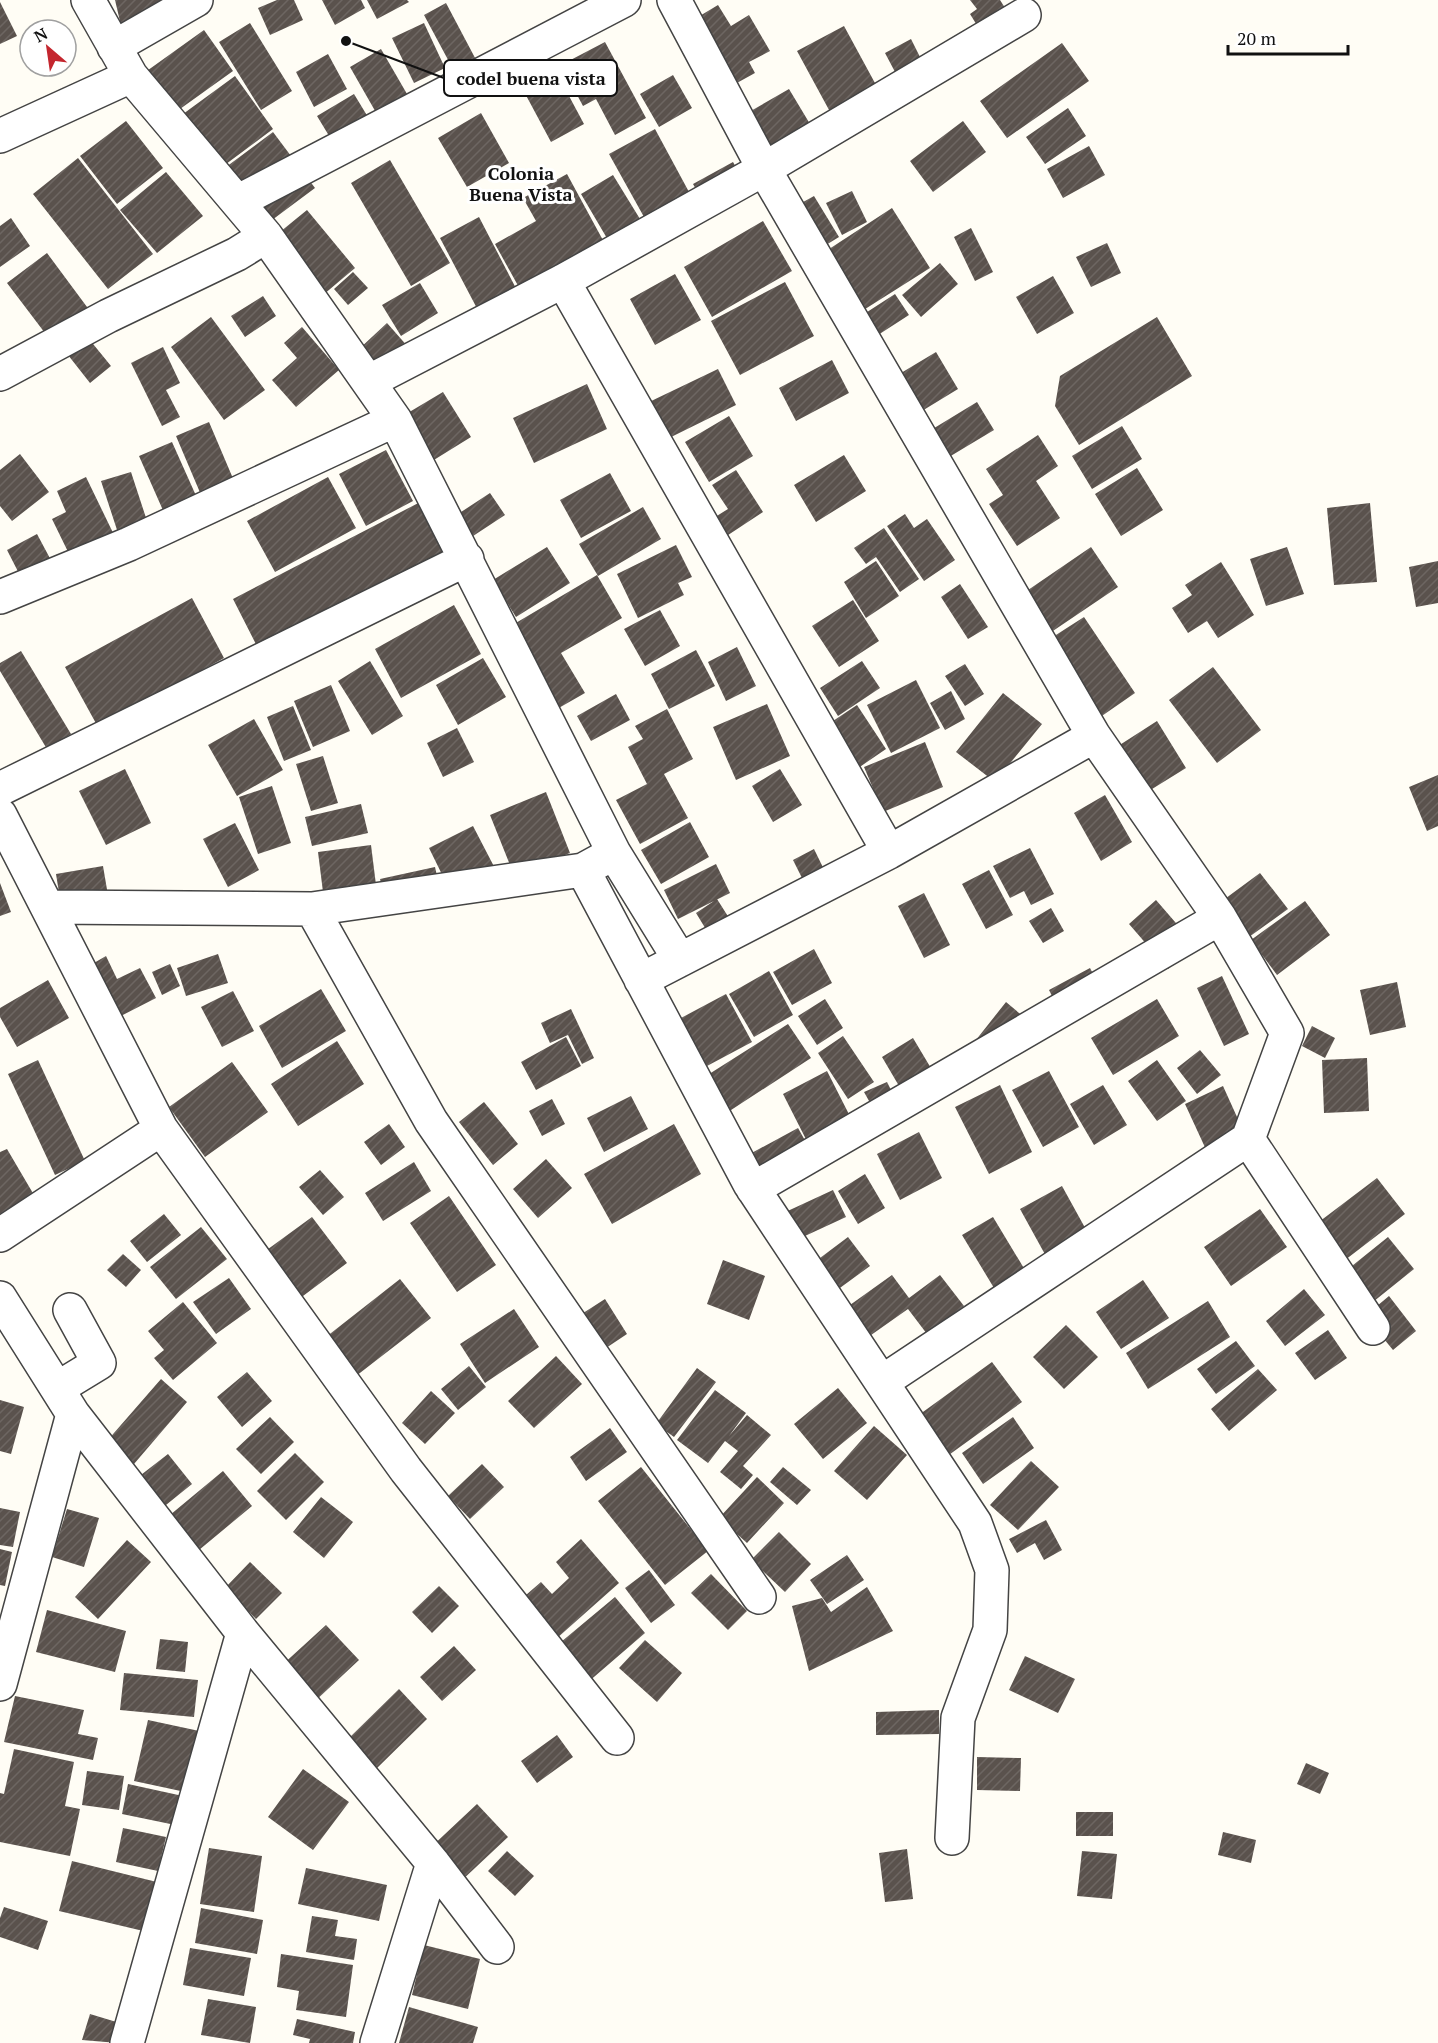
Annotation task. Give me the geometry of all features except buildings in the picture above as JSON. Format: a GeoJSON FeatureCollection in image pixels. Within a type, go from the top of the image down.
{"type":"FeatureCollection","features":[{"type":"Feature","properties":{"kind":"street"},"geometry":{"type":"LineString","coordinates":[[88,0],[131,76],[239,201],[266,236],[370,381],[395,420],[468,559],[614,853],[680,960]]}},
{"type":"Feature","properties":{"kind":"street"},"geometry":{"type":"LineString","coordinates":[[114,48],[196,0]]}},
{"type":"Feature","properties":{"kind":"street"},"geometry":{"type":"LineString","coordinates":[[239,201],[624,0]]}},
{"type":"Feature","properties":{"kind":"street"},"geometry":{"type":"LineString","coordinates":[[674,0],[764,169],[1094,736],[1220,918],[1287,1033],[1248,1139],[882,1382]]}},
{"type":"Feature","properties":{"kind":"street"},"geometry":{"type":"LineString","coordinates":[[370,381],[563,281],[764,169],[1024,15]]}},
{"type":"Feature","properties":{"kind":"street"},"geometry":{"type":"LineString","coordinates":[[0,136],[131,76]]}},
{"type":"Feature","properties":{"kind":"street"},"geometry":{"type":"LineString","coordinates":[[0,374],[108,316],[237,254],[266,236]]}},
{"type":"Feature","properties":{"kind":"street"},"geometry":{"type":"LineString","coordinates":[[563,281],[889,852]]}},
{"type":"Feature","properties":{"kind":"street"},"geometry":{"type":"LineString","coordinates":[[0,597],[129,544],[395,420]]}},
{"type":"Feature","properties":{"kind":"street"},"geometry":{"type":"LineString","coordinates":[[0,789],[468,559]]}},
{"type":"Feature","properties":{"kind":"street"},"geometry":{"type":"LineString","coordinates":[[640,980],[889,852],[1094,736]]}},
{"type":"Feature","properties":{"kind":"street"},"geometry":{"type":"LineString","coordinates":[[0,815],[161,1129],[406,1470],[617,1738]]}},
{"type":"Feature","properties":{"kind":"street"},"geometry":{"type":"LineString","coordinates":[[48,907],[312,909],[583,870],[614,853]]}},
{"type":"Feature","properties":{"kind":"street"},"geometry":{"type":"LineString","coordinates":[[583,870],[753,1189],[975,1523],[992,1570],[990,1630],[958,1718],[952,1838]]}},
{"type":"Feature","properties":{"kind":"street"},"geometry":{"type":"LineString","coordinates":[[312,909],[431,1121],[759,1597]]}},
{"type":"Feature","properties":{"kind":"street"},"geometry":{"type":"LineString","coordinates":[[753,1189],[1220,918]]}},
{"type":"Feature","properties":{"kind":"street"},"geometry":{"type":"LineString","coordinates":[[0,1235],[161,1129]]}},
{"type":"Feature","properties":{"kind":"street"},"geometry":{"type":"LineString","coordinates":[[1248,1139],[1373,1328]]}},
{"type":"Feature","properties":{"kind":"street"},"geometry":{"type":"LineString","coordinates":[[0,1298],[66,1401],[243,1633],[433,1863],[497,1947]]}},
{"type":"Feature","properties":{"kind":"street"},"geometry":{"type":"LineString","coordinates":[[0,1684],[66,1401],[99,1363],[70,1310]]}},
{"type":"Feature","properties":{"kind":"street"},"geometry":{"type":"LineString","coordinates":[[127,2043],[243,1633]]}},
{"type":"Feature","properties":{"kind":"street"},"geometry":{"type":"LineString","coordinates":[[376,2043],[433,1863]]}},
{"type":"Feature","properties":{"kind":"place","name":"codel buena vista"},"geometry":{"type":"Point","coordinates":[346,41]}},
{"type":"Feature","properties":{"kind":"district","name":"Colonia Buena Vista"},"geometry":{"type":"Point","coordinates":[521,183]}}]}
